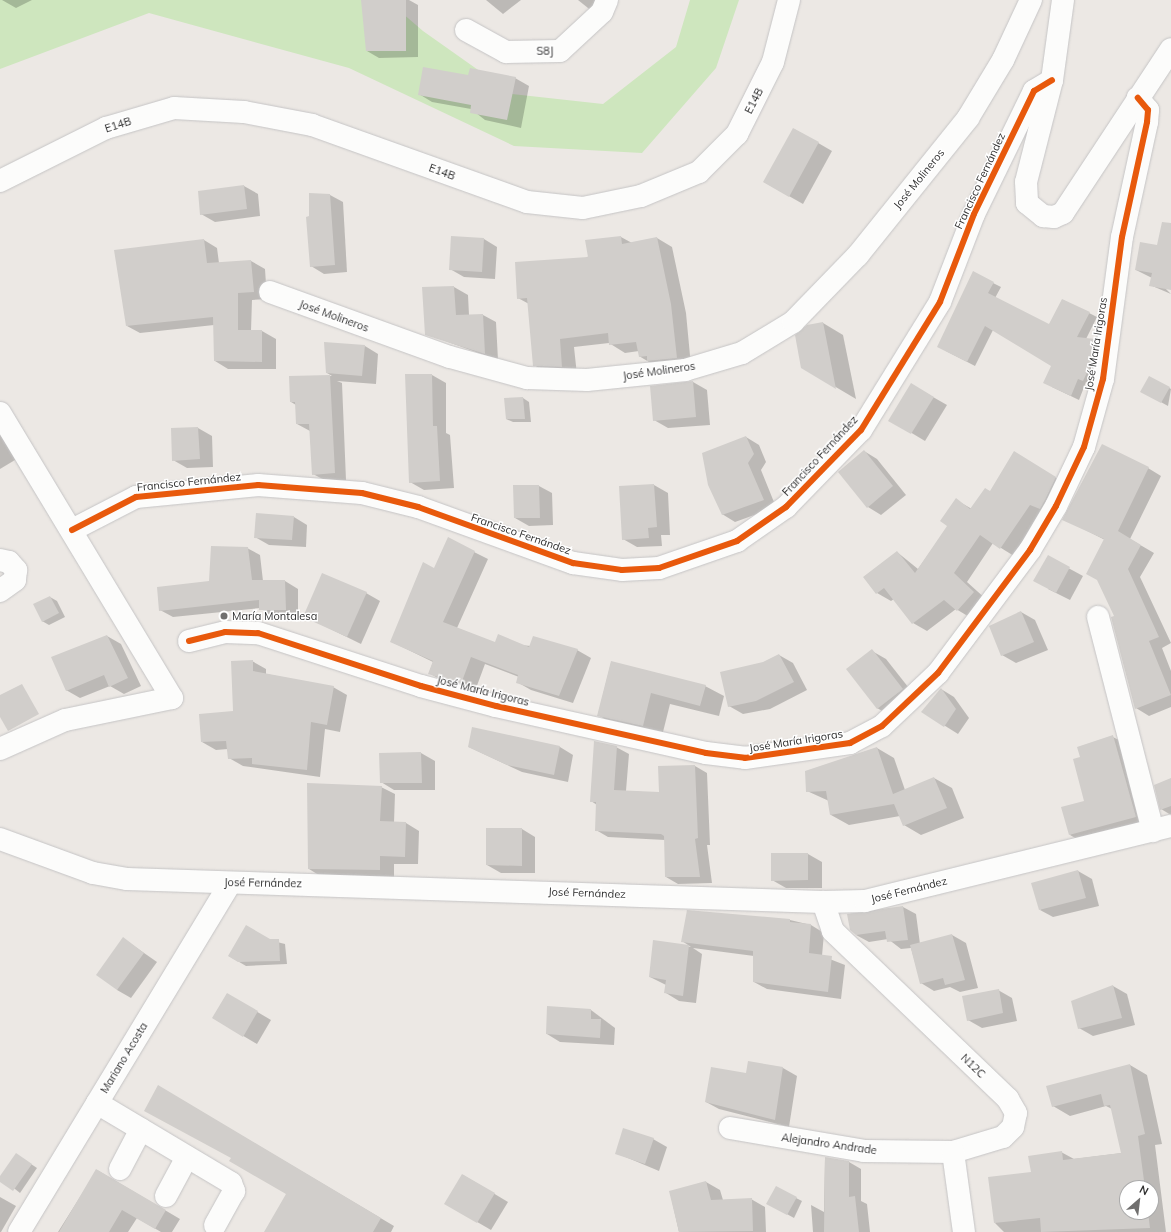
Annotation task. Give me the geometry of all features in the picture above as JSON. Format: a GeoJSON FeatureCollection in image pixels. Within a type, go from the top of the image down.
{"type":"FeatureCollection","features":[{"type":"Feature","properties":{"kind":"street","name":"S8J"},"geometry":{"type":"LineString","coordinates":[[466,30],[506,52],[560,51],[602,12],[608,0]]}},
{"type":"Feature","properties":{"kind":"street","name":"E14B"},"geometry":{"type":"LineString","coordinates":[[0,182],[106,128],[174,108],[244,112],[312,125],[527,202],[583,208],[641,196],[699,172],[737,134],[773,62],[789,0]]}},
{"type":"Feature","properties":{"kind":"street","name":"José Molineros"},"geometry":{"type":"LineString","coordinates":[[270,292],[450,357],[528,378],[587,380],[685,370],[742,353],[793,322],[858,255],[968,118],[1003,60],[1031,0]]}},
{"type":"Feature","properties":{"kind":"street"},"geometry":{"type":"LineString","coordinates":[[1063,0],[1052,80],[1026,182],[1027,203],[1042,216],[1054,217],[1064,213],[1171,49]]}},
{"type":"Feature","properties":{"kind":"street","name":"Francisco Fernández"},"geometry":{"type":"LineString","coordinates":[[72,530],[136,497],[258,485],[362,493],[418,507],[573,563],[622,570],[659,568],[737,541],[786,507],[861,430],[940,302],[974,214],[1034,91],[1052,80]]}},
{"type":"Feature","properties":{"kind":"street","name":"José María Irigoras"},"geometry":{"type":"LineString","coordinates":[[189,641],[225,632],[258,633],[496,706],[706,753],[745,758],[850,743],[882,726],[938,673],[1030,550],[1056,506],[1084,447],[1103,378],[1122,237],[1147,122],[1148,110],[1138,98]]}},
{"type":"Feature","properties":{"kind":"street"},"geometry":{"type":"LineString","coordinates":[[0,413],[172,698],[64,720],[0,749]]}},
{"type":"Feature","properties":{"kind":"street"},"geometry":{"type":"LineString","coordinates":[[0,560],[9,562],[16,570],[15,580],[0,591]]}},
{"type":"Feature","properties":{"kind":"street"},"geometry":{"type":"LineString","coordinates":[[1098,617],[1162,828]]}},
{"type":"Feature","properties":{"kind":"street","name":"José Fernández"},"geometry":{"type":"LineString","coordinates":[[0,839],[93,873],[147,880],[230,883],[355,884],[823,902],[865,900],[1162,828]]}},
{"type":"Feature","properties":{"kind":"street","name":"Mariano Acosta"},"geometry":{"type":"LineString","coordinates":[[19,1232],[230,883]]}},
{"type":"Feature","properties":{"kind":"street","name":"N12C"},"geometry":{"type":"LineString","coordinates":[[823,902],[832,931],[1008,1099],[1016,1113],[1013,1127],[1003,1137],[953,1152]]}},
{"type":"Feature","properties":{"kind":"street"},"geometry":{"type":"LineString","coordinates":[[97,1103],[187,1156],[235,1187],[215,1225]]}},
{"type":"Feature","properties":{"kind":"street","name":"Alejandro Andrade"},"geometry":{"type":"LineString","coordinates":[[730,1128],[864,1151],[953,1152]]}},
{"type":"Feature","properties":{"kind":"street"},"geometry":{"type":"LineString","coordinates":[[120,1169],[141,1130]]}},
{"type":"Feature","properties":{"kind":"street"},"geometry":{"type":"LineString","coordinates":[[953,1152],[964,1232]]}},
{"type":"Feature","properties":{"kind":"street"},"geometry":{"type":"LineString","coordinates":[[166,1196],[187,1156]]}},
{"type":"Feature","properties":{"kind":"green space"},"geometry":{"type":"Polygon","coordinates":[[[0,0],[387,0],[423,31],[512,94],[603,104],[676,47],[690,0],[739,0],[716,68],[642,153],[514,146],[349,68],[149,13],[0,69],[0,0]]]}},
{"type":"Feature","properties":{"kind":"building"},"geometry":{"type":"Polygon","coordinates":[[[361,0],[406,0],[406,51],[366,51],[361,0]]]}},
{"type":"Feature","properties":{"kind":"building"},"geometry":{"type":"Polygon","coordinates":[[[423,67],[468,75],[470,68],[516,77],[507,120],[470,113],[471,105],[418,95],[423,67]]]}},
{"type":"Feature","properties":{"kind":"building"},"geometry":{"type":"Polygon","coordinates":[[[793,128],[819,142],[789,197],[763,182],[793,128]]]}},
{"type":"Feature","properties":{"kind":"building"},"geometry":{"type":"Polygon","coordinates":[[[244,185],[247,209],[200,215],[198,191],[244,185]]]}},
{"type":"Feature","properties":{"kind":"building"},"geometry":{"type":"Polygon","coordinates":[[[309,193],[330,194],[335,265],[310,267],[306,217],[309,216],[309,193]]]}},
{"type":"Feature","properties":{"kind":"building"},"geometry":{"type":"Polygon","coordinates":[[[1162,222],[1171,223],[1171,290],[1149,286],[1152,273],[1135,270],[1140,242],[1157,245],[1162,222]]]}},
{"type":"Feature","properties":{"kind":"building"},"geometry":{"type":"Polygon","coordinates":[[[451,236],[484,238],[482,272],[449,270],[451,236]]]}},
{"type":"Feature","properties":{"kind":"building"},"geometry":{"type":"Polygon","coordinates":[[[621,236],[622,244],[657,237],[671,304],[677,358],[647,361],[647,356],[639,357],[636,342],[609,345],[608,333],[560,339],[562,367],[533,366],[527,298],[517,299],[515,262],[588,257],[585,240],[621,236]]]}},
{"type":"Feature","properties":{"kind":"building"},"geometry":{"type":"Polygon","coordinates":[[[204,239],[207,263],[251,260],[254,292],[238,293],[238,330],[262,330],[262,362],[214,361],[213,317],[126,326],[114,250],[204,239]]]}},
{"type":"Feature","properties":{"kind":"building"},"geometry":{"type":"Polygon","coordinates":[[[973,271],[994,282],[988,293],[1049,324],[1062,299],[1090,312],[1077,337],[1095,339],[1092,362],[1083,381],[1078,379],[1071,396],[1043,383],[1051,366],[985,326],[967,362],[937,347],[973,271]]]}},
{"type":"Feature","properties":{"kind":"building"},"geometry":{"type":"Polygon","coordinates":[[[454,286],[456,315],[483,314],[485,354],[425,335],[422,287],[454,286]]]}},
{"type":"Feature","properties":{"kind":"building"},"geometry":{"type":"Polygon","coordinates":[[[823,322],[836,389],[801,368],[795,335],[807,325],[823,322]]]}},
{"type":"Feature","properties":{"kind":"building"},"geometry":{"type":"Polygon","coordinates":[[[324,342],[365,345],[362,376],[326,373],[324,342]]]}},
{"type":"Feature","properties":{"kind":"building"},"geometry":{"type":"Polygon","coordinates":[[[405,374],[432,374],[433,426],[437,426],[440,481],[409,483],[405,374]]]}},
{"type":"Feature","properties":{"kind":"building"},"geometry":{"type":"Polygon","coordinates":[[[330,375],[335,473],[312,475],[309,424],[296,424],[295,402],[290,402],[289,376],[330,375]]]}},
{"type":"Feature","properties":{"kind":"building"},"geometry":{"type":"Polygon","coordinates":[[[1149,376],[1170,387],[1161,403],[1140,392],[1149,376]]]}},
{"type":"Feature","properties":{"kind":"building"},"geometry":{"type":"Polygon","coordinates":[[[693,381],[696,417],[653,421],[650,386],[693,381]]]}},
{"type":"Feature","properties":{"kind":"building"},"geometry":{"type":"Polygon","coordinates":[[[911,383],[934,397],[911,434],[888,421],[911,383]]]}},
{"type":"Feature","properties":{"kind":"building"},"geometry":{"type":"Polygon","coordinates":[[[523,397],[525,419],[506,419],[504,398],[523,397]]]}},
{"type":"Feature","properties":{"kind":"building"},"geometry":{"type":"Polygon","coordinates":[[[198,427],[200,459],[172,461],[171,428],[198,427]]]}},
{"type":"Feature","properties":{"kind":"building"},"geometry":{"type":"Polygon","coordinates":[[[746,436],[754,454],[748,463],[764,500],[722,515],[708,485],[702,453],[746,436]]]}},
{"type":"Feature","properties":{"kind":"building"},"geometry":{"type":"Polygon","coordinates":[[[1102,444],[1149,467],[1118,531],[1141,545],[1128,569],[1159,637],[1149,641],[1171,695],[1135,709],[1111,617],[1114,616],[1097,580],[1086,574],[1104,539],[1062,520],[1102,444]]]}},
{"type":"Feature","properties":{"kind":"building"},"geometry":{"type":"Polygon","coordinates":[[[864,450],[893,486],[867,508],[838,472],[864,450]]]}},
{"type":"Feature","properties":{"kind":"building"},"geometry":{"type":"Polygon","coordinates":[[[1014,451],[1056,477],[1040,509],[1030,505],[1000,549],[980,535],[954,573],[974,592],[957,611],[944,600],[912,624],[884,588],[876,594],[863,577],[897,551],[915,573],[947,526],[940,521],[956,498],[970,509],[985,488],[990,491],[1014,451]]]}},
{"type":"Feature","properties":{"kind":"building"},"geometry":{"type":"Polygon","coordinates":[[[654,484],[657,527],[648,528],[649,538],[622,540],[619,486],[654,484]]]}},
{"type":"Feature","properties":{"kind":"building"},"geometry":{"type":"Polygon","coordinates":[[[513,485],[539,485],[540,518],[514,518],[513,485]]]}},
{"type":"Feature","properties":{"kind":"building"},"geometry":{"type":"Polygon","coordinates":[[[256,513],[294,516],[292,540],[254,538],[256,513]]]}},
{"type":"Feature","properties":{"kind":"building"},"geometry":{"type":"Polygon","coordinates":[[[448,537],[475,551],[443,622],[495,642],[498,634],[529,647],[533,636],[578,649],[559,696],[516,683],[518,675],[471,657],[461,684],[428,674],[433,661],[390,642],[423,562],[434,568],[448,537]]]}},
{"type":"Feature","properties":{"kind":"building"},"geometry":{"type":"Polygon","coordinates":[[[211,546],[248,547],[252,580],[285,580],[286,610],[259,610],[259,600],[159,611],[157,587],[209,581],[211,546]]]}},
{"type":"Feature","properties":{"kind":"building"},"geometry":{"type":"Polygon","coordinates":[[[1048,555],[1070,567],[1056,593],[1033,581],[1048,555]]]}},
{"type":"Feature","properties":{"kind":"building"},"geometry":{"type":"Polygon","coordinates":[[[322,573],[367,592],[347,637],[303,617],[322,573]]]}},
{"type":"Feature","properties":{"kind":"building"},"geometry":{"type":"Polygon","coordinates":[[[50,596],[59,613],[42,622],[33,604],[50,596]]]}},
{"type":"Feature","properties":{"kind":"building"},"geometry":{"type":"Polygon","coordinates":[[[1021,611],[1034,642],[1001,656],[989,626],[1021,611]]]}},
{"type":"Feature","properties":{"kind":"building"},"geometry":{"type":"Polygon","coordinates":[[[107,635],[128,678],[109,687],[104,675],[66,691],[51,657],[107,635]]]}},
{"type":"Feature","properties":{"kind":"building"},"geometry":{"type":"Polygon","coordinates":[[[872,649],[903,689],[877,709],[846,669],[872,649]]]}},
{"type":"Feature","properties":{"kind":"building"},"geometry":{"type":"Polygon","coordinates":[[[779,654],[794,682],[756,701],[728,707],[720,672],[763,662],[779,654]]]}},
{"type":"Feature","properties":{"kind":"building"},"geometry":{"type":"Polygon","coordinates":[[[253,660],[253,671],[334,686],[327,725],[311,722],[307,770],[252,764],[252,758],[228,759],[226,741],[201,742],[199,714],[233,711],[231,661],[253,660]]]}},
{"type":"Feature","properties":{"kind":"building"},"geometry":{"type":"Polygon","coordinates":[[[611,661],[706,685],[700,706],[651,693],[643,726],[597,716],[611,661]]]}},
{"type":"Feature","properties":{"kind":"building"},"geometry":{"type":"Polygon","coordinates":[[[22,684],[39,714],[8,731],[0,717],[0,695],[22,684]]]}},
{"type":"Feature","properties":{"kind":"building"},"geometry":{"type":"Polygon","coordinates":[[[941,688],[956,709],[944,727],[921,712],[941,688]]]}},
{"type":"Feature","properties":{"kind":"building"},"geometry":{"type":"Polygon","coordinates":[[[472,727],[560,746],[554,775],[507,765],[468,747],[472,727]]]}},
{"type":"Feature","properties":{"kind":"building"},"geometry":{"type":"Polygon","coordinates":[[[1113,735],[1136,817],[1069,835],[1061,807],[1084,801],[1073,759],[1080,757],[1077,747],[1113,735]]]}},
{"type":"Feature","properties":{"kind":"building"},"geometry":{"type":"Polygon","coordinates":[[[594,741],[617,746],[614,790],[659,792],[658,766],[695,765],[698,838],[695,839],[700,877],[665,877],[664,836],[661,834],[595,831],[596,802],[590,802],[594,741]]]}},
{"type":"Feature","properties":{"kind":"building"},"geometry":{"type":"Polygon","coordinates":[[[877,747],[893,794],[934,777],[947,808],[903,826],[894,804],[830,815],[826,791],[806,792],[805,771],[877,747]]]}},
{"type":"Feature","properties":{"kind":"building"},"geometry":{"type":"Polygon","coordinates":[[[421,752],[422,783],[380,783],[379,753],[421,752]]]}},
{"type":"Feature","properties":{"kind":"building"},"geometry":{"type":"Polygon","coordinates":[[[1171,778],[1171,806],[1160,810],[1154,785],[1171,778]]]}},
{"type":"Feature","properties":{"kind":"building"},"geometry":{"type":"Polygon","coordinates":[[[307,783],[382,786],[380,821],[406,822],[405,857],[380,856],[380,870],[308,869],[307,783]]]}},
{"type":"Feature","properties":{"kind":"building"},"geometry":{"type":"Polygon","coordinates":[[[486,828],[522,828],[522,866],[486,865],[486,828]]]}},
{"type":"Feature","properties":{"kind":"building"},"geometry":{"type":"Polygon","coordinates":[[[771,853],[808,853],[808,880],[771,881],[771,853]]]}},
{"type":"Feature","properties":{"kind":"building"},"geometry":{"type":"Polygon","coordinates":[[[1078,870],[1086,898],[1039,910],[1031,883],[1078,870]]]}},
{"type":"Feature","properties":{"kind":"building"},"geometry":{"type":"Polygon","coordinates":[[[903,906],[908,940],[887,942],[885,931],[856,935],[850,930],[847,914],[903,906]]]}},
{"type":"Feature","properties":{"kind":"building"},"geometry":{"type":"Polygon","coordinates":[[[687,910],[790,919],[790,922],[811,924],[809,953],[832,956],[828,992],[753,982],[753,951],[681,942],[687,910]]]}},
{"type":"Feature","properties":{"kind":"building"},"geometry":{"type":"Polygon","coordinates":[[[246,925],[270,939],[279,939],[280,961],[238,962],[228,956],[246,925]]]}},
{"type":"Feature","properties":{"kind":"building"},"geometry":{"type":"Polygon","coordinates":[[[952,934],[965,980],[945,985],[943,978],[920,984],[910,945],[952,934]]]}},
{"type":"Feature","properties":{"kind":"building"},"geometry":{"type":"Polygon","coordinates":[[[123,937],[144,953],[117,990],[96,975],[123,937]]]}},
{"type":"Feature","properties":{"kind":"building"},"geometry":{"type":"Polygon","coordinates":[[[653,940],[689,945],[683,996],[664,993],[666,980],[649,977],[653,940]]]}},
{"type":"Feature","properties":{"kind":"building"},"geometry":{"type":"Polygon","coordinates":[[[1113,985],[1122,1018],[1078,1029],[1071,1001],[1113,985]]]}},
{"type":"Feature","properties":{"kind":"building"},"geometry":{"type":"Polygon","coordinates":[[[999,989],[1003,1013],[967,1021],[962,996],[999,989]]]}},
{"type":"Feature","properties":{"kind":"building"},"geometry":{"type":"Polygon","coordinates":[[[227,993],[258,1011],[243,1037],[212,1018],[227,993]]]}},
{"type":"Feature","properties":{"kind":"building"},"geometry":{"type":"Polygon","coordinates":[[[547,1006],[591,1009],[591,1019],[601,1019],[600,1038],[546,1034],[547,1006]]]}},
{"type":"Feature","properties":{"kind":"building"},"geometry":{"type":"Polygon","coordinates":[[[748,1061],[783,1067],[775,1120],[705,1102],[711,1067],[746,1073],[748,1061]]]}},
{"type":"Feature","properties":{"kind":"building"},"geometry":{"type":"Polygon","coordinates":[[[1130,1064],[1145,1134],[1138,1136],[1144,1180],[1119,1180],[1119,1220],[1149,1220],[1150,1228],[1041,1232],[1040,1218],[994,1223],[988,1177],[1031,1172],[1028,1156],[1062,1151],[1063,1160],[1121,1153],[1110,1105],[1104,1106],[1101,1094],[1052,1107],[1046,1086],[1130,1064]]]}},
{"type":"Feature","properties":{"kind":"building"},"geometry":{"type":"Polygon","coordinates":[[[158,1085],[381,1218],[373,1232],[264,1232],[286,1194],[229,1161],[231,1158],[144,1111],[158,1085]]]}},
{"type":"Feature","properties":{"kind":"building"},"geometry":{"type":"Polygon","coordinates":[[[623,1128],[654,1138],[645,1164],[615,1154],[623,1128]]]}},
{"type":"Feature","properties":{"kind":"building"},"geometry":{"type":"Polygon","coordinates":[[[16,1153],[32,1164],[13,1191],[0,1182],[0,1176],[16,1153]]]}},
{"type":"Feature","properties":{"kind":"building"},"geometry":{"type":"Polygon","coordinates":[[[825,1157],[849,1161],[849,1197],[855,1196],[859,1232],[824,1232],[825,1157]]]}},
{"type":"Feature","properties":{"kind":"building"},"geometry":{"type":"Polygon","coordinates":[[[96,1169],[166,1210],[155,1229],[122,1210],[109,1232],[59,1232],[96,1169]]]}},
{"type":"Feature","properties":{"kind":"building"},"geometry":{"type":"Polygon","coordinates":[[[462,1174],[495,1193],[477,1223],[444,1204],[462,1174]]]}},
{"type":"Feature","properties":{"kind":"building"},"geometry":{"type":"Polygon","coordinates":[[[706,1181],[711,1200],[752,1198],[753,1231],[679,1232],[669,1191],[706,1181]]]}},
{"type":"Feature","properties":{"kind":"building"},"geometry":{"type":"Polygon","coordinates":[[[776,1186],[797,1197],[787,1215],[766,1204],[776,1186]]]}},
{"type":"Feature","properties":{"kind":"cycle path"},"geometry":{"type":"LineString","coordinates":[[72,530],[136,497],[258,485],[362,493],[418,507],[573,563],[622,570],[659,568],[737,541],[786,507],[861,430],[940,302],[974,214],[1034,91],[1052,80]]}},
{"type":"Feature","properties":{"kind":"cycle path"},"geometry":{"type":"LineString","coordinates":[[189,641],[225,632],[258,633],[421,686],[496,706],[706,753],[745,758],[850,743],[882,726],[938,673],[1030,550],[1056,506],[1084,447],[1103,379],[1122,237],[1147,122],[1148,110],[1138,98]]}},
{"type":"Feature","properties":{"kind":"place","name":"María Montalesa"},"geometry":{"type":"Point","coordinates":[224,616]}}]}
